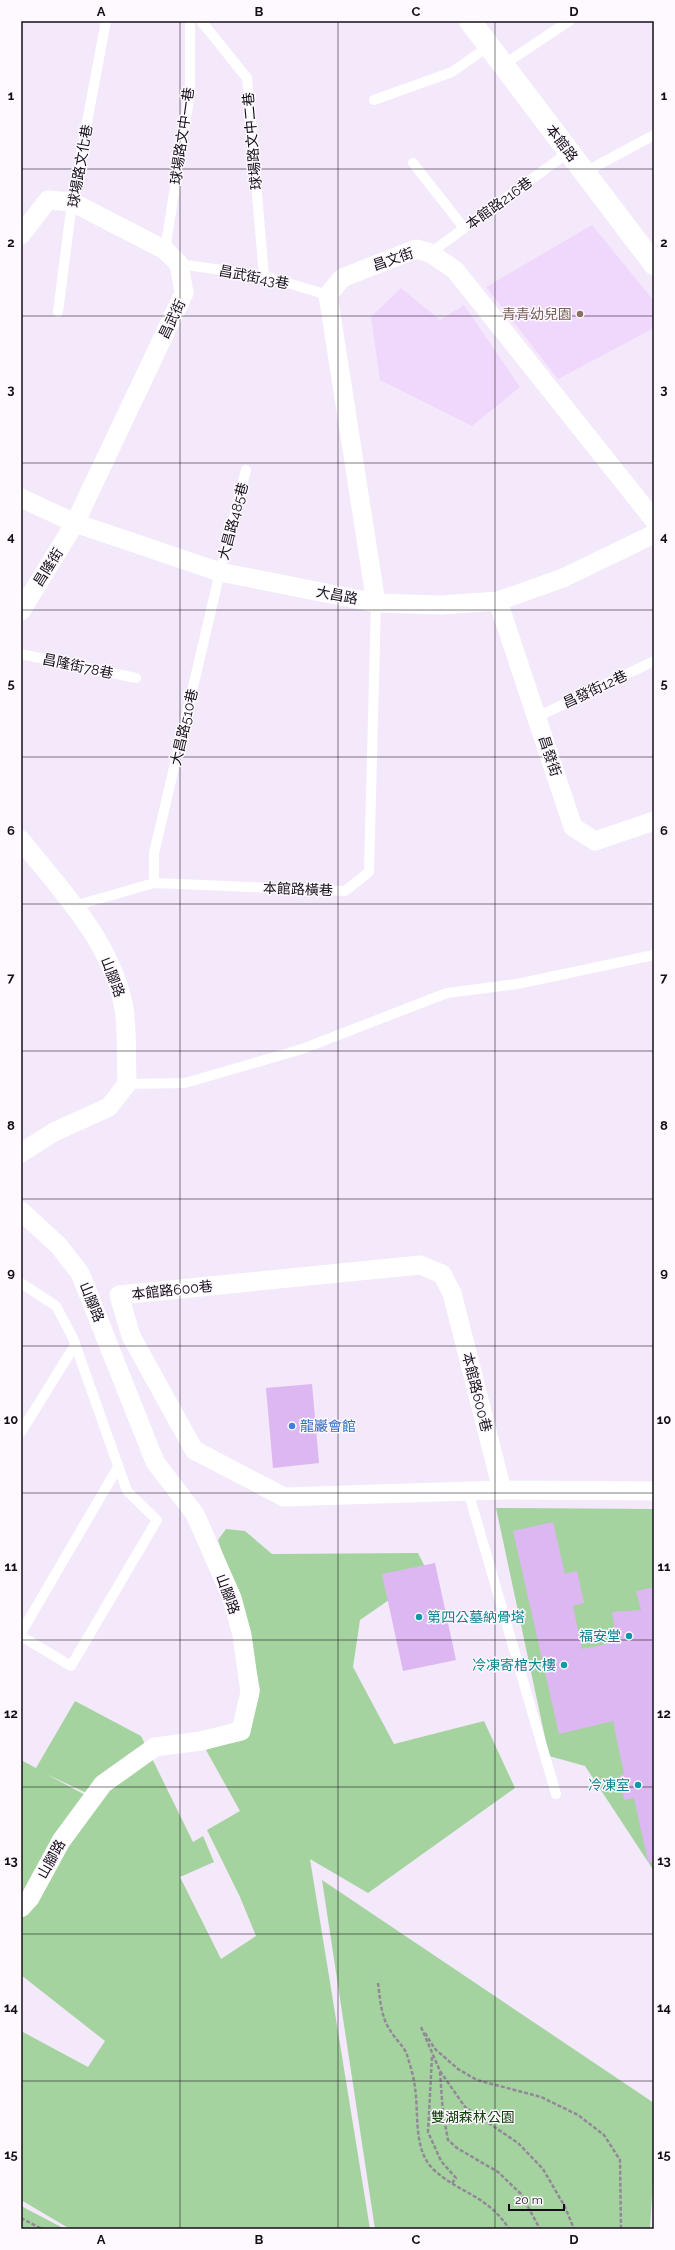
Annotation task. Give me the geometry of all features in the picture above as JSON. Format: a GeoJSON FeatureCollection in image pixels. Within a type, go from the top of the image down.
{"type":"FeatureCollection","features":[{"type":"Feature","properties":{"kind":"street","name":"本館路"},"geometry":{"type":"LineString","coordinates":[[470,21],[654,264]]}},
{"type":"Feature","properties":{"kind":"street"},"geometry":{"type":"LineString","coordinates":[[21,235],[48,200],[72,202],[165,250],[179,264]]}},
{"type":"Feature","properties":{"kind":"street","name":"昌文街"},"geometry":{"type":"LineString","coordinates":[[328,295],[342,278],[416,250],[430,253],[455,270],[654,520]]}},
{"type":"Feature","properties":{"kind":"street","name":"昌武街"},"geometry":{"type":"LineString","coordinates":[[75,523],[184,293],[179,264]]}},
{"type":"Feature","properties":{"kind":"street"},"geometry":{"type":"LineString","coordinates":[[328,295],[376,603]]}},
{"type":"Feature","properties":{"kind":"street","name":"大昌路"},"geometry":{"type":"LineString","coordinates":[[21,498],[75,523],[220,572],[376,603],[441,605],[498,601],[563,578],[654,534]]}},
{"type":"Feature","properties":{"kind":"street","name":"昌隆街"},"geometry":{"type":"LineString","coordinates":[[23,603],[75,523]]}},
{"type":"Feature","properties":{"kind":"street","name":"昌發街"},"geometry":{"type":"LineString","coordinates":[[498,601],[573,828],[595,842],[654,821]]}},
{"type":"Feature","properties":{"kind":"street","name":"山腳路"},"geometry":{"type":"LineString","coordinates":[[21,840],[74,906],[111,962],[123,1004],[127,1084]]}},
{"type":"Feature","properties":{"kind":"street"},"geometry":{"type":"LineString","coordinates":[[21,1153],[54,1132],[109,1108],[127,1084]]}},
{"type":"Feature","properties":{"kind":"street","name":"山腳路"},"geometry":{"type":"LineString","coordinates":[[21,1211],[58,1245],[80,1273],[155,1462],[196,1514],[232,1598],[242,1635],[250,1692],[241,1731],[201,1741],[154,1747],[103,1784],[61,1840],[30,1898],[21,1908]]}},
{"type":"Feature","properties":{"kind":"street","name":"本館路600巷"},"geometry":{"type":"LineString","coordinates":[[502,1490],[452,1293],[442,1274],[420,1265],[120,1296],[131,1336],[194,1450],[284,1497],[502,1490],[654,1490]]}},
{"type":"Feature","properties":{"kind":"lane","name":"球場路文化巷"},"geometry":{"type":"LineString","coordinates":[[58,312],[72,202],[106,21]]}},
{"type":"Feature","properties":{"kind":"lane","name":"球場路文中一巷"},"geometry":{"type":"LineString","coordinates":[[165,250],[190,93],[190,21]]}},
{"type":"Feature","properties":{"kind":"lane","name":"球場路文中二巷"},"geometry":{"type":"LineString","coordinates":[[201,21],[247,78],[264,276]]}},
{"type":"Feature","properties":{"kind":"lane"},"geometry":{"type":"LineString","coordinates":[[503,65],[569,21]]}},
{"type":"Feature","properties":{"kind":"lane"},"geometry":{"type":"LineString","coordinates":[[374,100],[452,72],[489,46]]}},
{"type":"Feature","properties":{"kind":"lane"},"geometry":{"type":"LineString","coordinates":[[584,172],[654,135]]}},
{"type":"Feature","properties":{"kind":"lane","name":"本館路216巷"},"geometry":{"type":"LineString","coordinates":[[430,253],[569,152]]}},
{"type":"Feature","properties":{"kind":"lane"},"geometry":{"type":"LineString","coordinates":[[413,163],[464,228]]}},
{"type":"Feature","properties":{"kind":"lane","name":"昌武街43巷"},"geometry":{"type":"LineString","coordinates":[[179,264],[264,276],[328,295]]}},
{"type":"Feature","properties":{"kind":"lane","name":"大昌路485巷"},"geometry":{"type":"LineString","coordinates":[[220,572],[246,470]]}},
{"type":"Feature","properties":{"kind":"lane","name":"大昌路510巷"},"geometry":{"type":"LineString","coordinates":[[154,884],[154,853],[220,572]]}},
{"type":"Feature","properties":{"kind":"lane","name":"本館路橫巷"},"geometry":{"type":"LineString","coordinates":[[74,906],[154,884],[345,891],[369,872],[376,603]]}},
{"type":"Feature","properties":{"kind":"lane","name":"昌隆街78巷"},"geometry":{"type":"LineString","coordinates":[[21,654],[136,678]]}},
{"type":"Feature","properties":{"kind":"lane","name":"昌發街12巷"},"geometry":{"type":"LineString","coordinates":[[537,717],[654,661]]}},
{"type":"Feature","properties":{"kind":"lane"},"geometry":{"type":"LineString","coordinates":[[127,1084],[185,1083],[302,1050],[447,992],[517,984],[654,955]]}},
{"type":"Feature","properties":{"kind":"lane"},"geometry":{"type":"LineString","coordinates":[[21,1283],[56,1306],[75,1344],[128,1491],[157,1520],[70,1666],[21,1636]]}},
{"type":"Feature","properties":{"kind":"lane"},"geometry":{"type":"LineString","coordinates":[[21,1432],[75,1344]]}},
{"type":"Feature","properties":{"kind":"lane"},"geometry":{"type":"LineString","coordinates":[[21,1633],[118,1466]]}},
{"type":"Feature","properties":{"kind":"lane"},"geometry":{"type":"LineString","coordinates":[[468,1491],[556,1794]]}},
{"type":"Feature","properties":{"kind":"path"},"geometry":{"type":"LineString","coordinates":[[378,1983],[381,2008],[389,2029],[407,2054],[415,2086],[420,2147],[434,2169],[452,2183],[489,2206],[503,2220],[509,2229]]}},
{"type":"Feature","properties":{"kind":"path"},"geometry":{"type":"LineString","coordinates":[[421,2027],[435,2049],[458,2069],[477,2080],[541,2097],[578,2115],[604,2136],[620,2160],[621,2229]]}},
{"type":"Feature","properties":{"kind":"path"},"geometry":{"type":"LineString","coordinates":[[425,2033],[432,2055],[440,2071],[464,2107],[518,2143],[543,2169],[565,2207],[574,2229]]}},
{"type":"Feature","properties":{"kind":"path"},"geometry":{"type":"LineString","coordinates":[[432,2055],[428,2132],[441,2161],[456,2178],[452,2183]]}},
{"type":"Feature","properties":{"kind":"path"},"geometry":{"type":"LineString","coordinates":[[440,2071],[443,2113],[448,2140],[457,2148],[498,2172],[521,2194],[540,2229]]}},
{"type":"Feature","properties":{"kind":"path"},"geometry":{"type":"LineString","coordinates":[[21,2218],[42,2229]]}},
{"type":"Feature","properties":{"kind":"shaded area","name":"青青幼兒園"},"geometry":{"type":"Polygon","coordinates":[[[592,225],[654,301],[654,328],[558,379],[486,287],[592,225]]]}},
{"type":"Feature","properties":{"kind":"shaded area","name":"青青幼兒園"},"geometry":{"type":"Polygon","coordinates":[[[401,288],[440,320],[464,305],[520,387],[472,426],[380,380],[371,317],[401,288]]]}},
{"type":"Feature","properties":{"kind":"green space"},"geometry":{"type":"Polygon","coordinates":[[[496,1508],[654,1509],[654,1871],[585,1766],[549,1756],[496,1508]]]}},
{"type":"Feature","properties":{"kind":"green space"},"geometry":{"type":"Polygon","coordinates":[[[226,1529],[245,1531],[272,1554],[418,1553],[428,1573],[360,1620],[353,1667],[394,1744],[484,1721],[515,1788],[368,1893],[310,1859],[370,2229],[70,2229],[21,2200],[21,2031],[88,2067],[105,2041],[21,1975],[21,1911],[95,1797],[46,1774],[91,1798],[21,1905],[21,1760],[36,1768],[75,1701],[141,1736],[193,1842],[203,1836],[214,1862],[180,1877],[221,1959],[256,1936],[240,1897],[207,1830],[240,1811],[206,1750],[249,1734],[260,1690],[250,1637],[218,1540],[226,1529]]]}},
{"type":"Feature","properties":{"kind":"green space","name":"雙湖森林公園"},"geometry":{"type":"Polygon","coordinates":[[[322,1880],[654,2103],[654,2163],[650,2229],[375,2229],[322,1880]]]}},
{"type":"Feature","properties":{"kind":"green space"},"geometry":{"type":"Polygon","coordinates":[[[21,2206],[65,2229],[21,2229],[21,2206]]]}},
{"type":"Feature","properties":{"kind":"building","name":"龍巖會館"},"geometry":{"type":"Polygon","coordinates":[[[312,1384],[319,1463],[273,1468],[266,1388],[312,1384]]]}},
{"type":"Feature","properties":{"kind":"building"},"geometry":{"type":"Polygon","coordinates":[[[553,1522],[565,1574],[577,1571],[584,1603],[573,1606],[582,1649],[617,1642],[612,1612],[641,1610],[636,1591],[654,1587],[654,1862],[648,1862],[634,1798],[624,1800],[620,1775],[624,1774],[613,1721],[559,1734],[513,1531],[553,1522]]]}},
{"type":"Feature","properties":{"kind":"building","name":"第四公墓納骨塔"},"geometry":{"type":"Polygon","coordinates":[[[435,1563],[456,1660],[403,1671],[382,1574],[435,1563]]]}},
{"type":"Feature","properties":{"kind":"place","name":"青青幼兒園"},"geometry":{"type":"Point","coordinates":[580,314]}},
{"type":"Feature","properties":{"kind":"place","name":"龍巖會館"},"geometry":{"type":"Point","coordinates":[292,1426]}},
{"type":"Feature","properties":{"kind":"place","name":"第四公墓納骨塔"},"geometry":{"type":"Point","coordinates":[419,1617]}},
{"type":"Feature","properties":{"kind":"place","name":"福安堂"},"geometry":{"type":"Point","coordinates":[629,1636]}},
{"type":"Feature","properties":{"kind":"place","name":"冷凍寄棺大樓"},"geometry":{"type":"Point","coordinates":[564,1665]}},
{"type":"Feature","properties":{"kind":"place","name":"冷凍室"},"geometry":{"type":"Point","coordinates":[638,1785]}}]}
